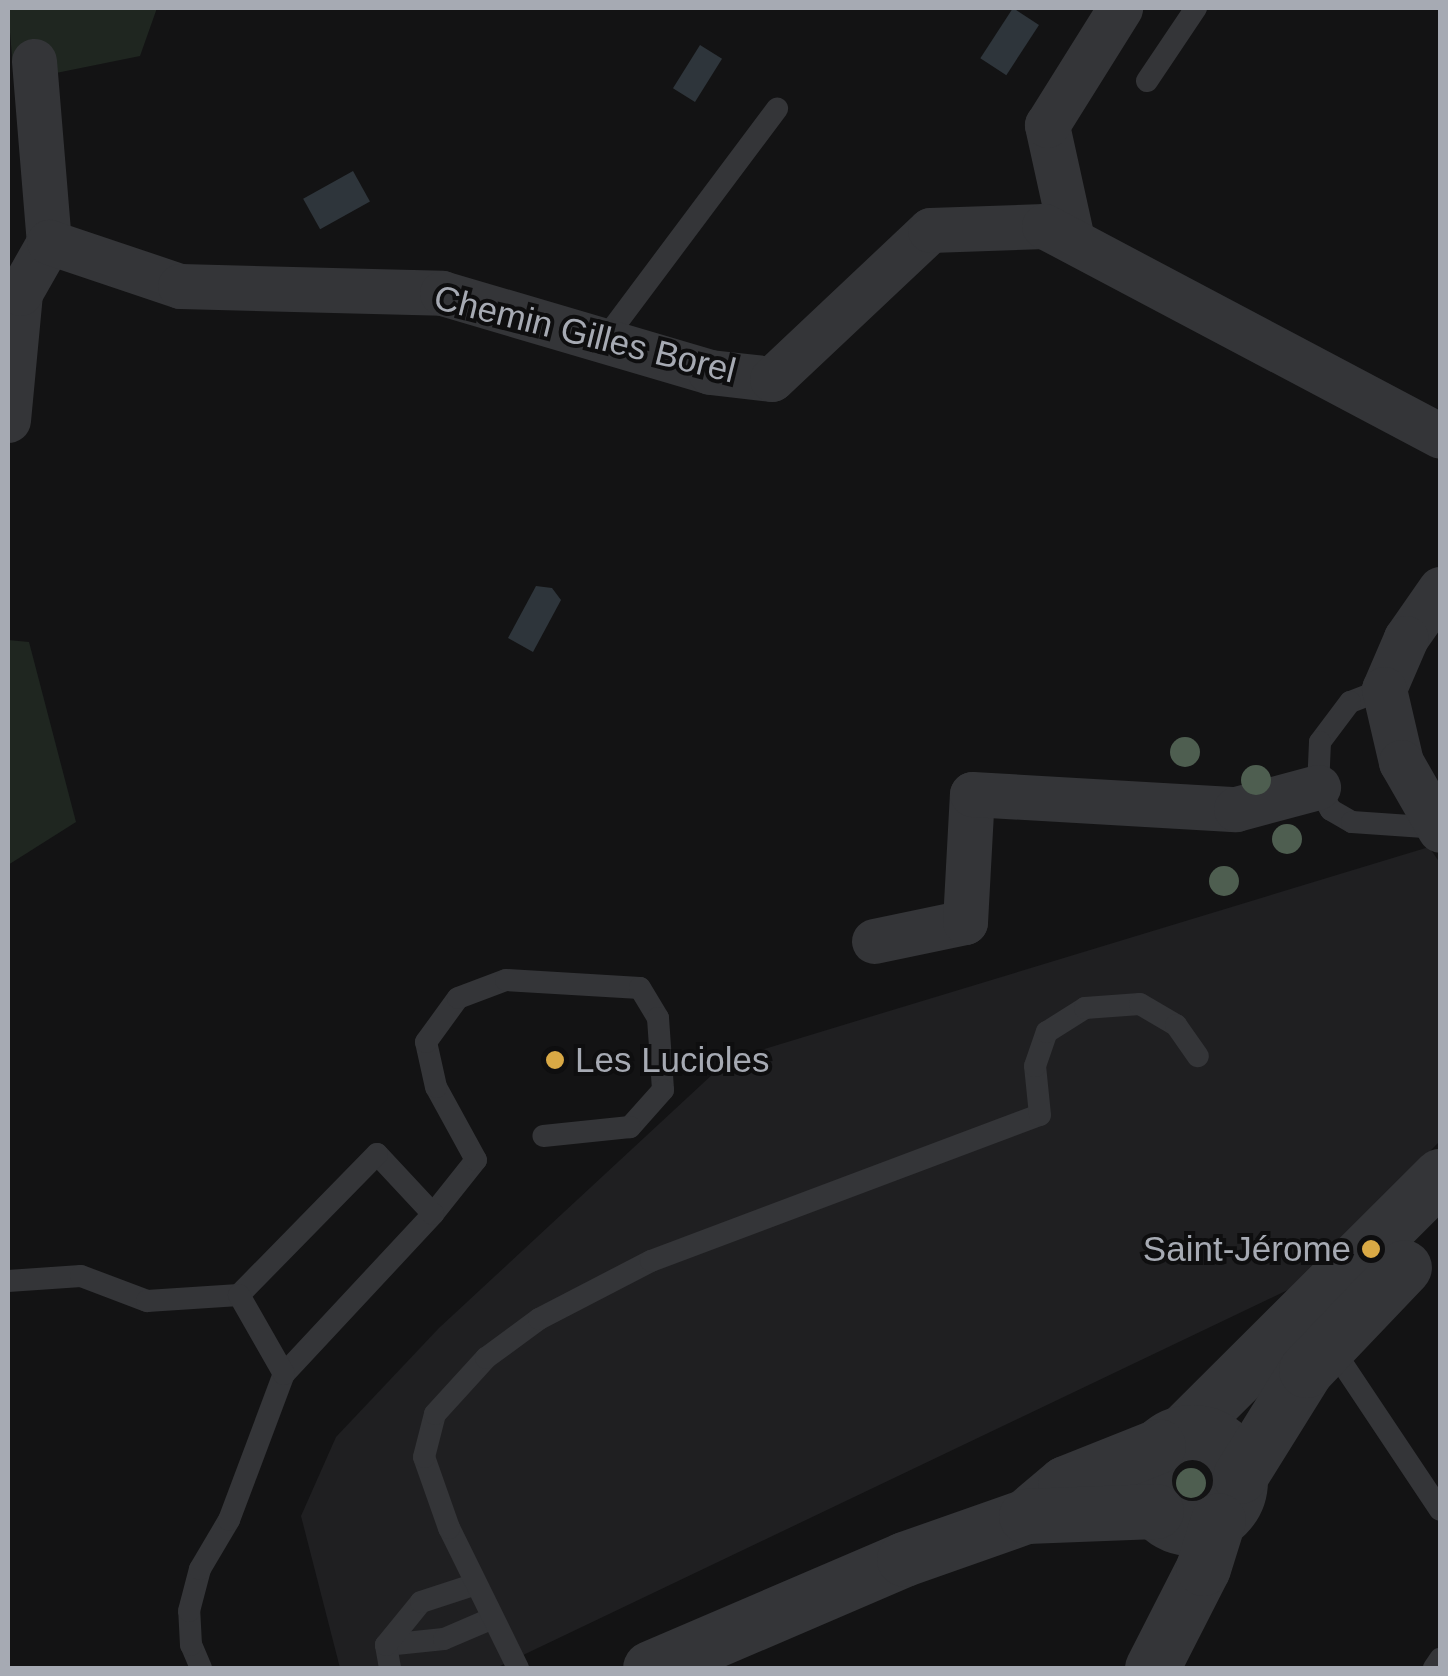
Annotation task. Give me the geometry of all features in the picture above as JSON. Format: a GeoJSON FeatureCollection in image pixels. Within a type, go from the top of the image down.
{"type":"FeatureCollection","features":[{"type":"Feature","properties":{"kind":"street"},"geometry":{"type":"LineString","coordinates":[[1072,239],[1048,125],[1120,8]]}},
{"type":"Feature","properties":{"kind":"street"},"geometry":{"type":"LineString","coordinates":[[8,420],[20,293],[49,242],[34,61]]}},
{"type":"Feature","properties":{"kind":"street","name":"Chemin Gilles Borel"},"geometry":{"type":"LineString","coordinates":[[49,242],[180,286],[442,293],[710,372],[772,379],[930,230],[1044,226],[1440,436]]}},
{"type":"Feature","properties":{"kind":"street"},"geometry":{"type":"LineString","coordinates":[[1440,589],[1406,638],[1384,689],[1401,762],[1440,829]]}},
{"type":"Feature","properties":{"kind":"street"},"geometry":{"type":"LineString","coordinates":[[874,941],[965,922],[972,794],[1236,809],[1318,787]]}},
{"type":"Feature","properties":{"kind":"street"},"geometry":{"type":"LineString","coordinates":[[1195,1507],[1144,1486],[1170,1439],[1440,1176]]}},
{"type":"Feature","properties":{"kind":"street"},"geometry":{"type":"LineString","coordinates":[[650,1668],[904,1560],[1026,1516],[1195,1507],[1306,1370],[1440,1230]]}},
{"type":"Feature","properties":{"kind":"street"},"geometry":{"type":"LineString","coordinates":[[1026,1516],[1065,1483],[1170,1439],[1199,1432],[1227,1446],[1195,1507],[1170,1578],[1155,1663]]}},
{"type":"Feature","properties":{"kind":"lane"},"geometry":{"type":"LineString","coordinates":[[1148,81],[1196,8]]}},
{"type":"Feature","properties":{"kind":"lane"},"geometry":{"type":"LineString","coordinates":[[604,340],[777,109]]}},
{"type":"Feature","properties":{"kind":"lane"},"geometry":{"type":"LineString","coordinates":[[1384,689],[1350,702],[1320,742],[1318,787],[1331,810],[1352,822],[1440,829]]}},
{"type":"Feature","properties":{"kind":"lane"},"geometry":{"type":"LineString","coordinates":[[201,1668],[191,1646],[189,1611],[200,1569],[229,1520],[284,1374],[433,1214],[476,1160],[436,1087],[426,1042],[458,998],[506,980],[640,988],[658,1018],[663,1090],[630,1127],[543,1136]]}},
{"type":"Feature","properties":{"kind":"lane"},"geometry":{"type":"LineString","coordinates":[[518,1668],[476,1584],[424,1458],[435,1414],[508,1341],[651,1262],[1040,1115],[1035,1066],[1047,1032],[1084,1008],[1140,1004],[1176,1025],[1198,1056]]}},
{"type":"Feature","properties":{"kind":"lane"},"geometry":{"type":"LineString","coordinates":[[8,1281],[81,1276],[146,1301],[239,1296],[376,1154],[433,1214]]}},
{"type":"Feature","properties":{"kind":"lane"},"geometry":{"type":"LineString","coordinates":[[239,1296],[284,1374]]}},
{"type":"Feature","properties":{"kind":"lane"},"geometry":{"type":"LineString","coordinates":[[1330,1345],[1440,1510]]}},
{"type":"Feature","properties":{"kind":"lane"},"geometry":{"type":"LineString","coordinates":[[390,1668],[386,1644],[421,1602],[476,1584]]}},
{"type":"Feature","properties":{"kind":"lane"},"geometry":{"type":"LineString","coordinates":[[386,1644],[444,1639],[493,1618]]}},
{"type":"Feature","properties":{"kind":"lane"},"geometry":{"type":"LineString","coordinates":[[1434,1668],[1440,1660]]}},
{"type":"Feature","properties":{"kind":"shaded area"},"geometry":{"type":"Polygon","coordinates":[[[8,8],[157,8],[140,56],[56,73],[15,92],[8,8]]]}},
{"type":"Feature","properties":{"kind":"shaded area"},"geometry":{"type":"Polygon","coordinates":[[[1013,8],[1039,25],[1006,75],[980,58],[1013,8]]]}},
{"type":"Feature","properties":{"kind":"shaded area"},"geometry":{"type":"Polygon","coordinates":[[[700,45],[722,59],[695,102],[673,88],[700,45]]]}},
{"type":"Feature","properties":{"kind":"shaded area"},"geometry":{"type":"Polygon","coordinates":[[[353,171],[370,202],[320,229],[303,199],[353,171]]]}},
{"type":"Feature","properties":{"kind":"shaded area"},"geometry":{"type":"Polygon","coordinates":[[[536,586],[552,588],[561,600],[533,652],[508,638],[536,586]]]}},
{"type":"Feature","properties":{"kind":"shaded area"},"geometry":{"type":"Polygon","coordinates":[[[8,640],[29,642],[76,822],[8,865],[8,640]]]}},
{"type":"Feature","properties":{"kind":"shaded area"},"geometry":{"type":"Polygon","coordinates":[[[1429,847],[1440,863],[1440,1141],[1296,1286],[496,1668],[340,1668],[301,1516],[336,1437],[439,1328],[728,1060],[1429,847]]]}},
{"type":"Feature","properties":{"kind":"place","name":"Les Lucioles"},"geometry":{"type":"Point","coordinates":[555,1060]}},
{"type":"Feature","properties":{"kind":"place","name":"Saint-Jérome"},"geometry":{"type":"Point","coordinates":[1371,1249]}}]}
